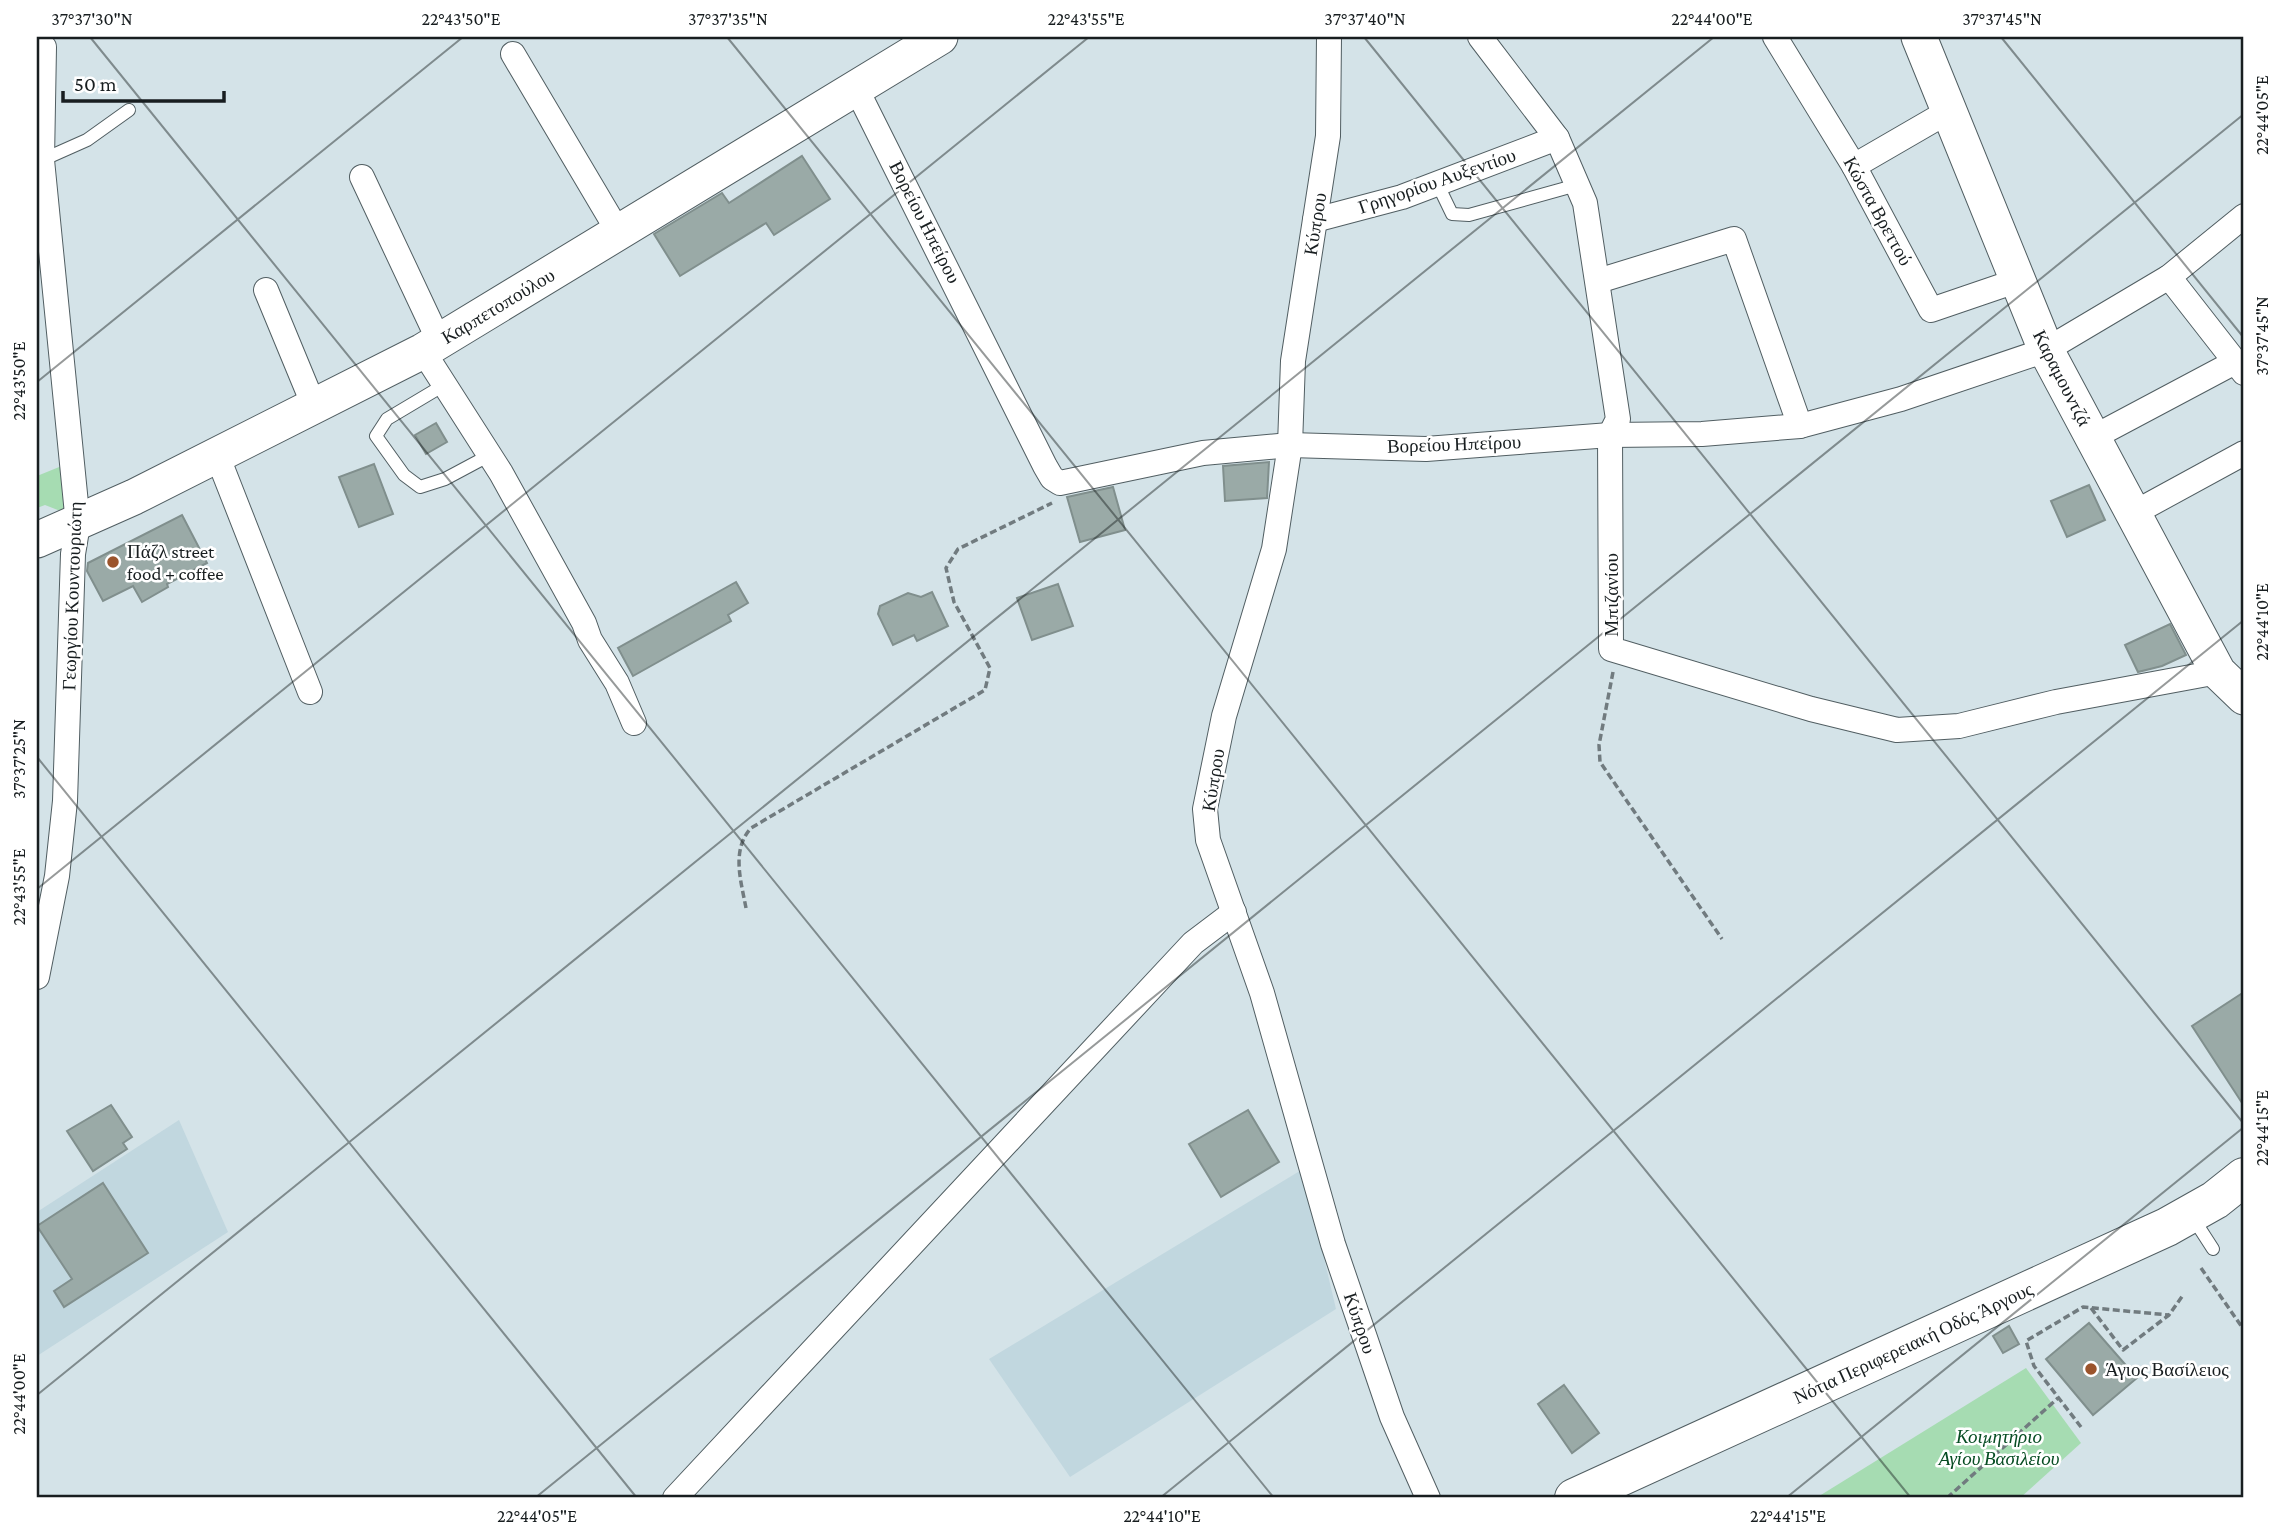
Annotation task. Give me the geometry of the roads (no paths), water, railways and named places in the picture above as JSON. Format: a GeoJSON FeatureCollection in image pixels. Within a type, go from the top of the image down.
{"type":"FeatureCollection","features":[{"type":"Feature","properties":{"kind":"main road","name":"Καρπετοπούλου"},"geometry":{"type":"LineString","coordinates":[[37,540],[78,524],[431,346],[940,37]]}},
{"type":"Feature","properties":{"kind":"main road","name":"Καραμουντζά"},"geometry":{"type":"LineString","coordinates":[[1919,37],[2046,350],[2218,672],[2244,697]]}},
{"type":"Feature","properties":{"kind":"main road","name":"Νότια Περιφερειακή Οδός Άργους"},"geometry":{"type":"LineString","coordinates":[[1574,1498],[2191,1215],[2244,1177]]}},
{"type":"Feature","properties":{"kind":"street","name":"Κύπρου"},"geometry":{"type":"LineString","coordinates":[[1329,37],[1328,136],[1293,361],[1290,445],[1274,549],[1224,716],[1205,809],[1208,840],[1262,993],[1333,1244],[1392,1417],[1428,1498]]}},
{"type":"Feature","properties":{"kind":"street","name":"Μπιζανίου"},"geometry":{"type":"LineString","coordinates":[[1480,37],[1558,138],[1585,203],[1618,419],[1610,435],[1611,649],[1811,709],[1897,730],[1959,726],[2056,702],[2218,672]]}},
{"type":"Feature","properties":{"kind":"street","name":"Κώστα Βρεττού"},"geometry":{"type":"LineString","coordinates":[[1775,37],[1854,166],[1931,310],[2016,281]]}},
{"type":"Feature","properties":{"kind":"street","name":"Γεωργίου Κουντουριώτη"},"geometry":{"type":"LineString","coordinates":[[37,977],[57,876],[65,801],[73,555],[78,524],[73,451],[45,297],[40,148],[44,47]]}},
{"type":"Feature","properties":{"kind":"street"},"geometry":{"type":"LineString","coordinates":[[513,54],[619,233]]}},
{"type":"Feature","properties":{"kind":"street","name":"Βορείου Ηπείρου"},"geometry":{"type":"LineString","coordinates":[[856,88],[1052,478],[1060,483],[1203,453],[1290,445],[1426,449],[1610,435],[1702,434],[1800,426],[1901,399],[2046,350],[2169,277],[2244,216]]}},
{"type":"Feature","properties":{"kind":"street"},"geometry":{"type":"LineString","coordinates":[[1854,166],[1949,111]]}},
{"type":"Feature","properties":{"kind":"street","name":"Γρηγορίου Αυξεντίου"},"geometry":{"type":"LineString","coordinates":[[1315,220],[1402,197],[1558,138]]}},
{"type":"Feature","properties":{"kind":"street"},"geometry":{"type":"LineString","coordinates":[[362,177],[431,346],[444,385],[501,473],[584,622],[590,640],[617,683],[634,723]]}},
{"type":"Feature","properties":{"kind":"street"},"geometry":{"type":"LineString","coordinates":[[1598,281],[1734,239],[1800,426]]}},
{"type":"Feature","properties":{"kind":"street"},"geometry":{"type":"LineString","coordinates":[[2092,438],[2240,368],[2169,277]]}},
{"type":"Feature","properties":{"kind":"street"},"geometry":{"type":"LineString","coordinates":[[266,289],[314,406]]}},
{"type":"Feature","properties":{"kind":"street"},"geometry":{"type":"LineString","coordinates":[[2134,513],[2244,453]]}},
{"type":"Feature","properties":{"kind":"street"},"geometry":{"type":"LineString","coordinates":[[216,455],[310,692]]}},
{"type":"Feature","properties":{"kind":"street"},"geometry":{"type":"LineString","coordinates":[[675,1498],[1193,943],[1234,912]]}},
{"type":"Feature","properties":{"kind":"lane"},"geometry":{"type":"LineString","coordinates":[[40,148],[87,141],[129,110]]}},
{"type":"Feature","properties":{"kind":"lane"},"geometry":{"type":"LineString","coordinates":[[1437,183],[1452,214],[1469,215],[1577,185]]}},
{"type":"Feature","properties":{"kind":"lane"},"geometry":{"type":"LineString","coordinates":[[444,385],[387,419],[376,436],[404,475],[420,487],[445,479],[488,456]]}},
{"type":"Feature","properties":{"kind":"lane"},"geometry":{"type":"LineString","coordinates":[[2191,1215],[2213,1250]]}},
{"type":"Feature","properties":{"kind":"place","name":"Πάζλ street food + coffee"},"geometry":{"type":"Point","coordinates":[113,562]}},
{"type":"Feature","properties":{"kind":"place","name":"Άγιος Βασίλειος"},"geometry":{"type":"Point","coordinates":[2091,1369]}},
{"type":"Feature","properties":{"kind":"park label","name":"Κοιμητήριο Αγίου Βασιλείου"},"geometry":{"type":"Point","coordinates":[1999,1447]}}]}
